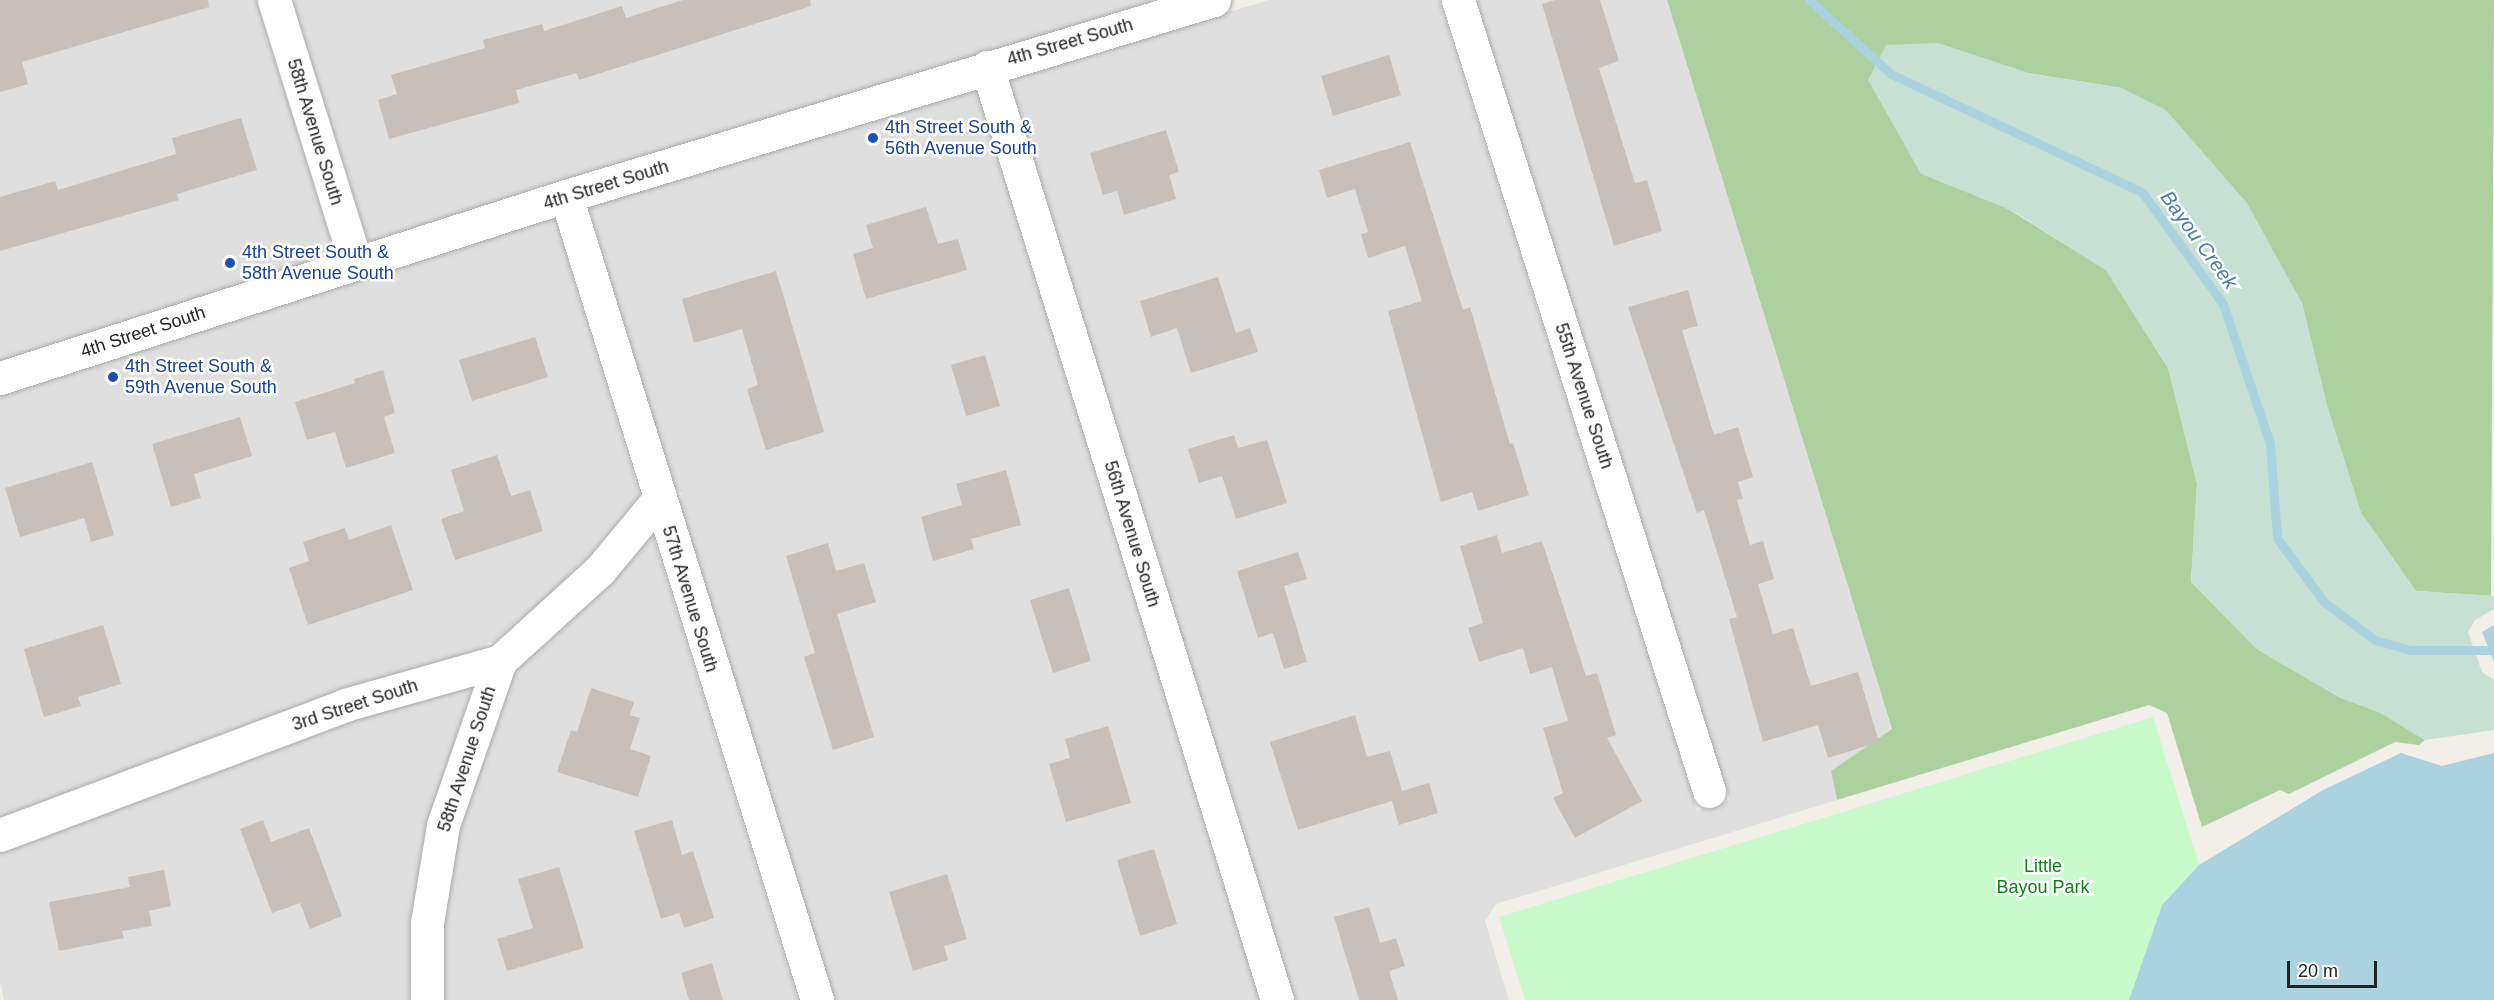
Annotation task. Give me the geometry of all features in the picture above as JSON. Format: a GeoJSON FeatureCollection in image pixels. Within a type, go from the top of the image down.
{"type":"FeatureCollection","features":[{"type":"Feature","properties":{"kind":"street","name":"58th Avenue South"},"geometry":{"type":"LineString","coordinates":[[274,0],[356,263]]}},
{"type":"Feature","properties":{"kind":"street","name":"4th Street South"},"geometry":{"type":"LineString","coordinates":[[0,378],[566,196],[1214,0]]}},
{"type":"Feature","properties":{"kind":"street","name":"55th Avenue South"},"geometry":{"type":"LineString","coordinates":[[1458,0],[1709,791]]}},
{"type":"Feature","properties":{"kind":"street","name":"56th Avenue South"},"geometry":{"type":"LineString","coordinates":[[987,67],[1277,1000]]}},
{"type":"Feature","properties":{"kind":"street","name":"57th Avenue South"},"geometry":{"type":"LineString","coordinates":[[566,196],[817,1000]]}},
{"type":"Feature","properties":{"kind":"street","name":"3rd Street South"},"geometry":{"type":"LineString","coordinates":[[0,835],[345,705],[500,661],[600,570],[659,499]]}},
{"type":"Feature","properties":{"kind":"street","name":"58th Avenue South"},"geometry":{"type":"LineString","coordinates":[[427,1000],[427,923],[443,825],[500,661]]}},
{"type":"Feature","properties":{"kind":"shaded area"},"geometry":{"type":"Polygon","coordinates":[[[0,0],[256,0],[335,254],[0,361],[0,0]]]}},
{"type":"Feature","properties":{"kind":"shaded area"},"geometry":{"type":"Polygon","coordinates":[[[292,0],[1158,0],[368,243],[292,0]]]}},
{"type":"Feature","properties":{"kind":"shaded area"},"geometry":{"type":"Polygon","coordinates":[[[1269,0],[1439,0],[1697,811],[1730,800],[1476,0],[1667,0],[1892,730],[1831,771],[1837,800],[1496,904],[1485,921],[1509,1000],[1295,1000],[1008,77],[1269,0]]]}},
{"type":"Feature","properties":{"kind":"shaded area"},"geometry":{"type":"Polygon","coordinates":[[[975,87],[1259,1000],[835,1000],[678,501],[683,494],[674,488],[588,206],[975,87]]]}},
{"type":"Feature","properties":{"kind":"shaded area"},"geometry":{"type":"Polygon","coordinates":[[[554,216],[640,496],[588,560],[495,643],[488,642],[486,648],[0,819],[0,394],[554,216]]]}},
{"type":"Feature","properties":{"kind":"shaded area"},"geometry":{"type":"Polygon","coordinates":[[[652,533],[798,1000],[444,1000],[444,923],[460,828],[514,668],[652,533]]]}},
{"type":"Feature","properties":{"kind":"shaded area"},"geometry":{"type":"Polygon","coordinates":[[[474,685],[427,824],[410,922],[409,1000],[4,1000],[0,982],[0,852],[350,719],[474,685]]]}},
{"type":"Feature","properties":{"kind":"green space"},"geometry":{"type":"Polygon","coordinates":[[[1667,0],[2494,0],[2491,596],[2416,591],[2361,513],[2327,406],[2302,303],[2122,88],[2028,73],[1937,43],[2005,207],[2106,270],[2168,368],[2197,484],[2191,582],[2257,649],[2339,697],[2381,713],[2425,740],[2419,745],[2395,742],[2289,794],[2280,790],[2202,827],[2167,713],[2149,705],[1837,800],[1831,771],[1892,729],[1667,0]]]}},
{"type":"Feature","properties":{"kind":"green space"},"geometry":{"type":"Polygon","coordinates":[[[1937,43],[2028,73],[2122,88],[2166,110],[2247,203],[2302,303],[2327,406],[2361,513],[2416,591],[2494,596],[2494,609],[2475,620],[2468,632],[2482,672],[2494,680],[2494,730],[2425,740],[2381,713],[2339,697],[2257,649],[2191,582],[2197,484],[2168,368],[2106,270],[2013,211],[1921,174],[1868,80],[1886,45],[1937,43]]]}},
{"type":"Feature","properties":{"kind":"green space","name":"Little Bayou Park"},"geometry":{"type":"Polygon","coordinates":[[[2153,717],[2199,865],[2162,905],[2129,1000],[1525,1000],[1499,917],[2153,717]]]}},
{"type":"Feature","properties":{"kind":"water"},"geometry":{"type":"Polygon","coordinates":[[[2494,625],[2494,662],[2482,632],[2494,625]]]}},
{"type":"Feature","properties":{"kind":"water"},"geometry":{"type":"Polygon","coordinates":[[[2401,753],[2442,766],[2494,753],[2494,1000],[2129,1000],[2162,905],[2199,865],[2323,790],[2401,753]]]}},
{"type":"Feature","properties":{"kind":"building"},"geometry":{"type":"Polygon","coordinates":[[[0,0],[208,0],[209,7],[22,62],[28,84],[0,92],[0,0]]]}},
{"type":"Feature","properties":{"kind":"building"},"geometry":{"type":"Polygon","coordinates":[[[683,0],[810,0],[811,6],[579,80],[577,73],[516,90],[519,103],[389,139],[378,100],[397,94],[391,75],[485,48],[483,40],[542,24],[544,31],[622,6],[626,18],[683,0]]]}},
{"type":"Feature","properties":{"kind":"building"},"geometry":{"type":"Polygon","coordinates":[[[1555,0],[1600,0],[1619,61],[1599,68],[1635,183],[1647,180],[1662,231],[1614,246],[1542,4],[1555,0]]]}},
{"type":"Feature","properties":{"kind":"building"},"geometry":{"type":"Polygon","coordinates":[[[1389,55],[1401,95],[1333,116],[1321,76],[1389,55]]]}},
{"type":"Feature","properties":{"kind":"building"},"geometry":{"type":"Polygon","coordinates":[[[241,118],[257,170],[177,194],[179,200],[0,251],[0,197],[55,181],[58,190],[176,154],[172,138],[241,118]]]}},
{"type":"Feature","properties":{"kind":"building"},"geometry":{"type":"Polygon","coordinates":[[[1166,130],[1179,172],[1169,175],[1176,199],[1124,215],[1117,191],[1103,195],[1090,153],[1166,130]]]}},
{"type":"Feature","properties":{"kind":"building"},"geometry":{"type":"Polygon","coordinates":[[[1410,142],[1463,310],[1470,307],[1510,444],[1513,443],[1529,495],[1478,511],[1472,492],[1441,502],[1388,311],[1422,301],[1405,246],[1368,258],[1361,234],[1368,232],[1355,189],[1327,198],[1319,170],[1410,142]]]}},
{"type":"Feature","properties":{"kind":"building"},"geometry":{"type":"Polygon","coordinates":[[[926,207],[938,244],[958,239],[967,270],[866,299],[853,254],[873,248],[866,225],[926,207]]]}},
{"type":"Feature","properties":{"kind":"building"},"geometry":{"type":"Polygon","coordinates":[[[776,271],[824,432],[766,450],[747,389],[758,385],[742,329],[694,343],[682,299],[776,271]]]}},
{"type":"Feature","properties":{"kind":"building"},"geometry":{"type":"Polygon","coordinates":[[[1218,277],[1236,333],[1250,328],[1258,352],[1191,373],[1177,328],[1151,337],[1140,301],[1218,277]]]}},
{"type":"Feature","properties":{"kind":"building"},"geometry":{"type":"Polygon","coordinates":[[[1688,290],[1698,326],[1682,330],[1714,435],[1738,427],[1753,477],[1738,482],[1743,499],[1737,500],[1750,545],[1763,541],[1774,579],[1758,584],[1773,634],[1793,628],[1811,686],[1858,672],[1879,742],[1828,758],[1818,725],[1763,742],[1729,619],[1737,617],[1704,510],[1697,513],[1628,307],[1688,290]]]}},
{"type":"Feature","properties":{"kind":"building"},"geometry":{"type":"Polygon","coordinates":[[[535,337],[548,377],[472,401],[459,360],[535,337]]]}},
{"type":"Feature","properties":{"kind":"building"},"geometry":{"type":"Polygon","coordinates":[[[985,355],[1000,406],[966,416],[951,365],[985,355]]]}},
{"type":"Feature","properties":{"kind":"building"},"geometry":{"type":"Polygon","coordinates":[[[383,370],[395,413],[384,417],[395,453],[346,468],[335,432],[307,440],[295,402],[355,383],[354,379],[383,370]]]}},
{"type":"Feature","properties":{"kind":"building"},"geometry":{"type":"Polygon","coordinates":[[[240,417],[252,456],[194,474],[201,498],[171,507],[152,444],[240,417]]]}},
{"type":"Feature","properties":{"kind":"building"},"geometry":{"type":"Polygon","coordinates":[[[1234,435],[1238,448],[1267,440],[1287,503],[1236,519],[1222,476],[1199,483],[1188,449],[1234,435]]]}},
{"type":"Feature","properties":{"kind":"building"},"geometry":{"type":"Polygon","coordinates":[[[497,455],[511,496],[530,490],[543,531],[455,560],[441,519],[464,511],[451,470],[497,455]]]}},
{"type":"Feature","properties":{"kind":"building"},"geometry":{"type":"Polygon","coordinates":[[[92,462],[114,535],[91,542],[84,518],[20,537],[5,488],[92,462]]]}},
{"type":"Feature","properties":{"kind":"building"},"geometry":{"type":"Polygon","coordinates":[[[1006,470],[1021,525],[971,539],[974,549],[933,561],[921,517],[962,505],[956,484],[1006,470]]]}},
{"type":"Feature","properties":{"kind":"building"},"geometry":{"type":"Polygon","coordinates":[[[391,525],[413,590],[308,625],[289,568],[309,561],[303,542],[345,528],[349,540],[391,525]]]}},
{"type":"Feature","properties":{"kind":"building"},"geometry":{"type":"Polygon","coordinates":[[[1497,535],[1502,553],[1542,541],[1586,676],[1597,673],[1616,735],[1607,738],[1642,801],[1575,838],[1553,798],[1563,793],[1543,728],[1568,721],[1552,667],[1530,674],[1523,648],[1479,662],[1468,628],[1483,623],[1460,546],[1497,535]]]}},
{"type":"Feature","properties":{"kind":"building"},"geometry":{"type":"Polygon","coordinates":[[[828,543],[836,571],[864,563],[876,602],[837,614],[874,737],[833,750],[804,657],[815,653],[786,556],[828,543]]]}},
{"type":"Feature","properties":{"kind":"building"},"geometry":{"type":"Polygon","coordinates":[[[1298,552],[1307,579],[1284,586],[1307,662],[1284,669],[1273,633],[1258,638],[1237,571],[1298,552]]]}},
{"type":"Feature","properties":{"kind":"building"},"geometry":{"type":"Polygon","coordinates":[[[1069,588],[1091,661],[1053,673],[1030,600],[1069,588]]]}},
{"type":"Feature","properties":{"kind":"building"},"geometry":{"type":"Polygon","coordinates":[[[103,625],[121,684],[78,697],[81,706],[44,717],[24,649],[103,625]]]}},
{"type":"Feature","properties":{"kind":"building"},"geometry":{"type":"Polygon","coordinates":[[[591,688],[634,702],[630,715],[640,718],[630,749],[651,756],[638,797],[557,772],[571,730],[577,732],[591,688]]]}},
{"type":"Feature","properties":{"kind":"building"},"geometry":{"type":"Polygon","coordinates":[[[1355,715],[1367,757],[1390,751],[1402,791],[1429,783],[1438,813],[1399,825],[1392,801],[1298,830],[1270,742],[1355,715]]]}},
{"type":"Feature","properties":{"kind":"building"},"geometry":{"type":"Polygon","coordinates":[[[1108,726],[1131,803],[1066,822],[1049,764],[1070,758],[1065,739],[1108,726]]]}},
{"type":"Feature","properties":{"kind":"building"},"geometry":{"type":"Polygon","coordinates":[[[263,820],[271,842],[309,828],[342,916],[310,929],[300,903],[272,913],[240,829],[263,820]]]}},
{"type":"Feature","properties":{"kind":"building"},"geometry":{"type":"Polygon","coordinates":[[[672,820],[682,855],[693,851],[714,918],[684,928],[679,913],[661,919],[634,831],[672,820]]]}},
{"type":"Feature","properties":{"kind":"building"},"geometry":{"type":"Polygon","coordinates":[[[1154,849],[1177,924],[1140,936],[1117,860],[1154,849]]]}},
{"type":"Feature","properties":{"kind":"building"},"geometry":{"type":"Polygon","coordinates":[[[559,867],[584,948],[507,971],[497,939],[533,928],[518,879],[559,867]]]}},
{"type":"Feature","properties":{"kind":"building"},"geometry":{"type":"Polygon","coordinates":[[[164,870],[171,906],[149,911],[152,926],[122,931],[124,938],[59,951],[49,902],[130,887],[128,877],[164,870]]]}},
{"type":"Feature","properties":{"kind":"building"},"geometry":{"type":"Polygon","coordinates":[[[947,874],[967,939],[944,946],[948,960],[913,971],[889,892],[947,874]]]}},
{"type":"Feature","properties":{"kind":"building"},"geometry":{"type":"Polygon","coordinates":[[[1369,907],[1380,943],[1396,938],[1405,966],[1389,971],[1398,1000],[1359,1000],[1334,917],[1369,907]]]}},
{"type":"Feature","properties":{"kind":"building"},"geometry":{"type":"Polygon","coordinates":[[[712,963],[723,1000],[689,1000],[681,973],[712,963]]]}},
{"type":"Feature","properties":{"kind":"waterway","name":"Bayou Creek"},"geometry":{"type":"LineString","coordinates":[[1809,0],[1891,74],[2142,192],[2223,304],[2270,444],[2277,538],[2324,602],[2375,640],[2411,650],[2490,650]]}},
{"type":"Feature","properties":{"kind":"place","name":"4th Street South & 56th Avenue South"},"geometry":{"type":"Point","coordinates":[873,138]}},
{"type":"Feature","properties":{"kind":"place","name":"4th Street South & 58th Avenue South"},"geometry":{"type":"Point","coordinates":[230,263]}},
{"type":"Feature","properties":{"kind":"place","name":"4th Street South & 59th Avenue South"},"geometry":{"type":"Point","coordinates":[113,377]}}]}
